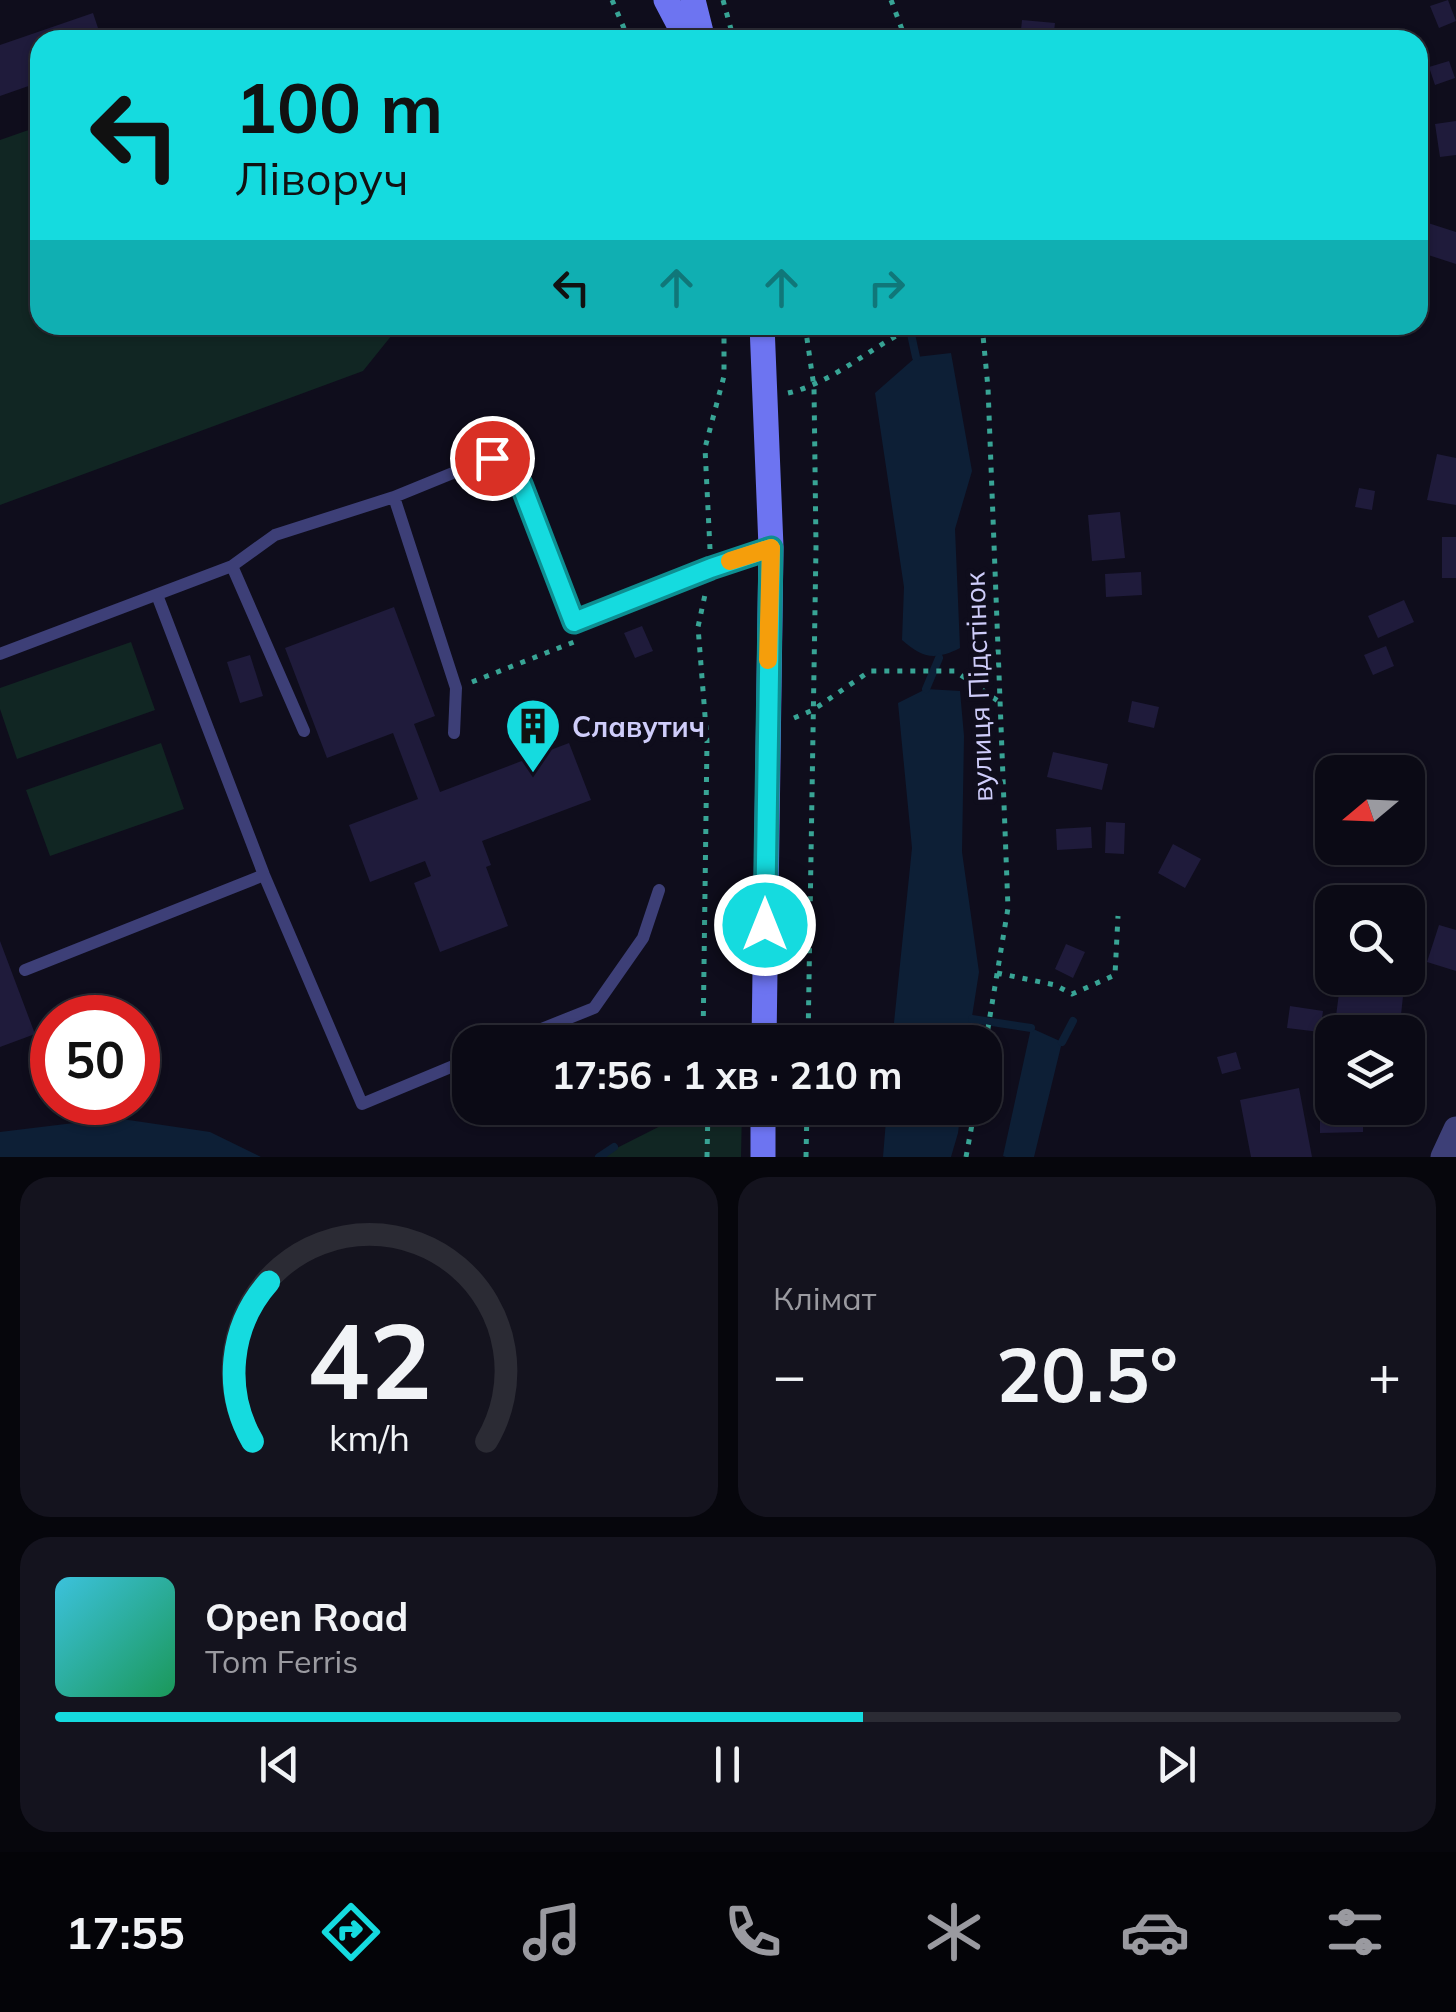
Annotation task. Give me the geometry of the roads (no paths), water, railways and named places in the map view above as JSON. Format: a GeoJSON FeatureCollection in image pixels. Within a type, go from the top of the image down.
{"type":"FeatureCollection","features":[{"type":"Feature","properties":{"kind":"main road"},"geometry":{"type":"LineString","coordinates":[[666,0],[682,30]]}},
{"type":"Feature","properties":{"kind":"main road"},"geometry":{"type":"LineString","coordinates":[[693,0],[700,30]]}},
{"type":"Feature","properties":{"kind":"main road"},"geometry":{"type":"LineString","coordinates":[[763,335],[771,548],[764,1025]]}},
{"type":"Feature","properties":{"kind":"main road"},"geometry":{"type":"LineString","coordinates":[[763,1157],[764,1125]]}},
{"type":"Feature","properties":{"kind":"street"},"geometry":{"type":"LineString","coordinates":[[1444,1157],[1456,1129]]}},
{"type":"Feature","properties":{"kind":"lane"},"geometry":{"type":"LineString","coordinates":[[0,654],[232,566],[275,535],[394,497],[492,458],[521,484],[574,622],[771,548]]}},
{"type":"Feature","properties":{"kind":"lane"},"geometry":{"type":"LineString","coordinates":[[394,497],[456,688],[454,733]]}},
{"type":"Feature","properties":{"kind":"lane"},"geometry":{"type":"LineString","coordinates":[[232,566],[304,731]]}},
{"type":"Feature","properties":{"kind":"lane"},"geometry":{"type":"LineString","coordinates":[[156,595],[264,875],[362,1104],[452,1066]]}},
{"type":"Feature","properties":{"kind":"lane"},"geometry":{"type":"LineString","coordinates":[[25,970],[264,875]]}},
{"type":"Feature","properties":{"kind":"lane"},"geometry":{"type":"LineString","coordinates":[[552,1025],[594,1008],[643,938],[658,890]]}},
{"type":"Feature","properties":{"kind":"water"},"geometry":{"type":"Polygon","coordinates":[[[951,353],[972,471],[955,529],[960,648],[929,656],[902,640],[904,587],[875,393],[916,357],[951,353]]]}},
{"type":"Feature","properties":{"kind":"water"},"geometry":{"type":"Polygon","coordinates":[[[926,689],[960,691],[964,736],[962,852],[979,972],[971,1025],[894,1025],[912,848],[898,703],[926,689]]]}},
{"type":"Feature","properties":{"kind":"water"},"geometry":{"type":"Polygon","coordinates":[[[1031,1028],[1062,1042],[1034,1157],[1006,1157],[1003,1156],[1031,1028]]]}},
{"type":"Feature","properties":{"kind":"water"},"geometry":{"type":"Polygon","coordinates":[[[58,1125],[160,1125],[210,1132],[261,1157],[0,1157],[0,1132],[58,1125]]]}},
{"type":"Feature","properties":{"kind":"water"},"geometry":{"type":"Polygon","coordinates":[[[886,1125],[959,1125],[951,1157],[883,1157],[886,1125]]]}},
{"type":"Feature","properties":{"kind":"waterway"},"geometry":{"type":"LineString","coordinates":[[911,335],[916,357]]}},
{"type":"Feature","properties":{"kind":"waterway"},"geometry":{"type":"LineString","coordinates":[[926,689],[939,658]]}},
{"type":"Feature","properties":{"kind":"waterway"},"geometry":{"type":"LineString","coordinates":[[972,1019],[1031,1028]]}},
{"type":"Feature","properties":{"kind":"waterway"},"geometry":{"type":"LineString","coordinates":[[1062,1042],[1073,1021]]}},
{"type":"Feature","properties":{"kind":"waterway"},"geometry":{"type":"LineString","coordinates":[[599,1157],[614,1147]]}},
{"type":"Feature","properties":{"kind":"place","name":"Славутич"},"geometry":{"type":"Point","coordinates":[533,775]}}]}
